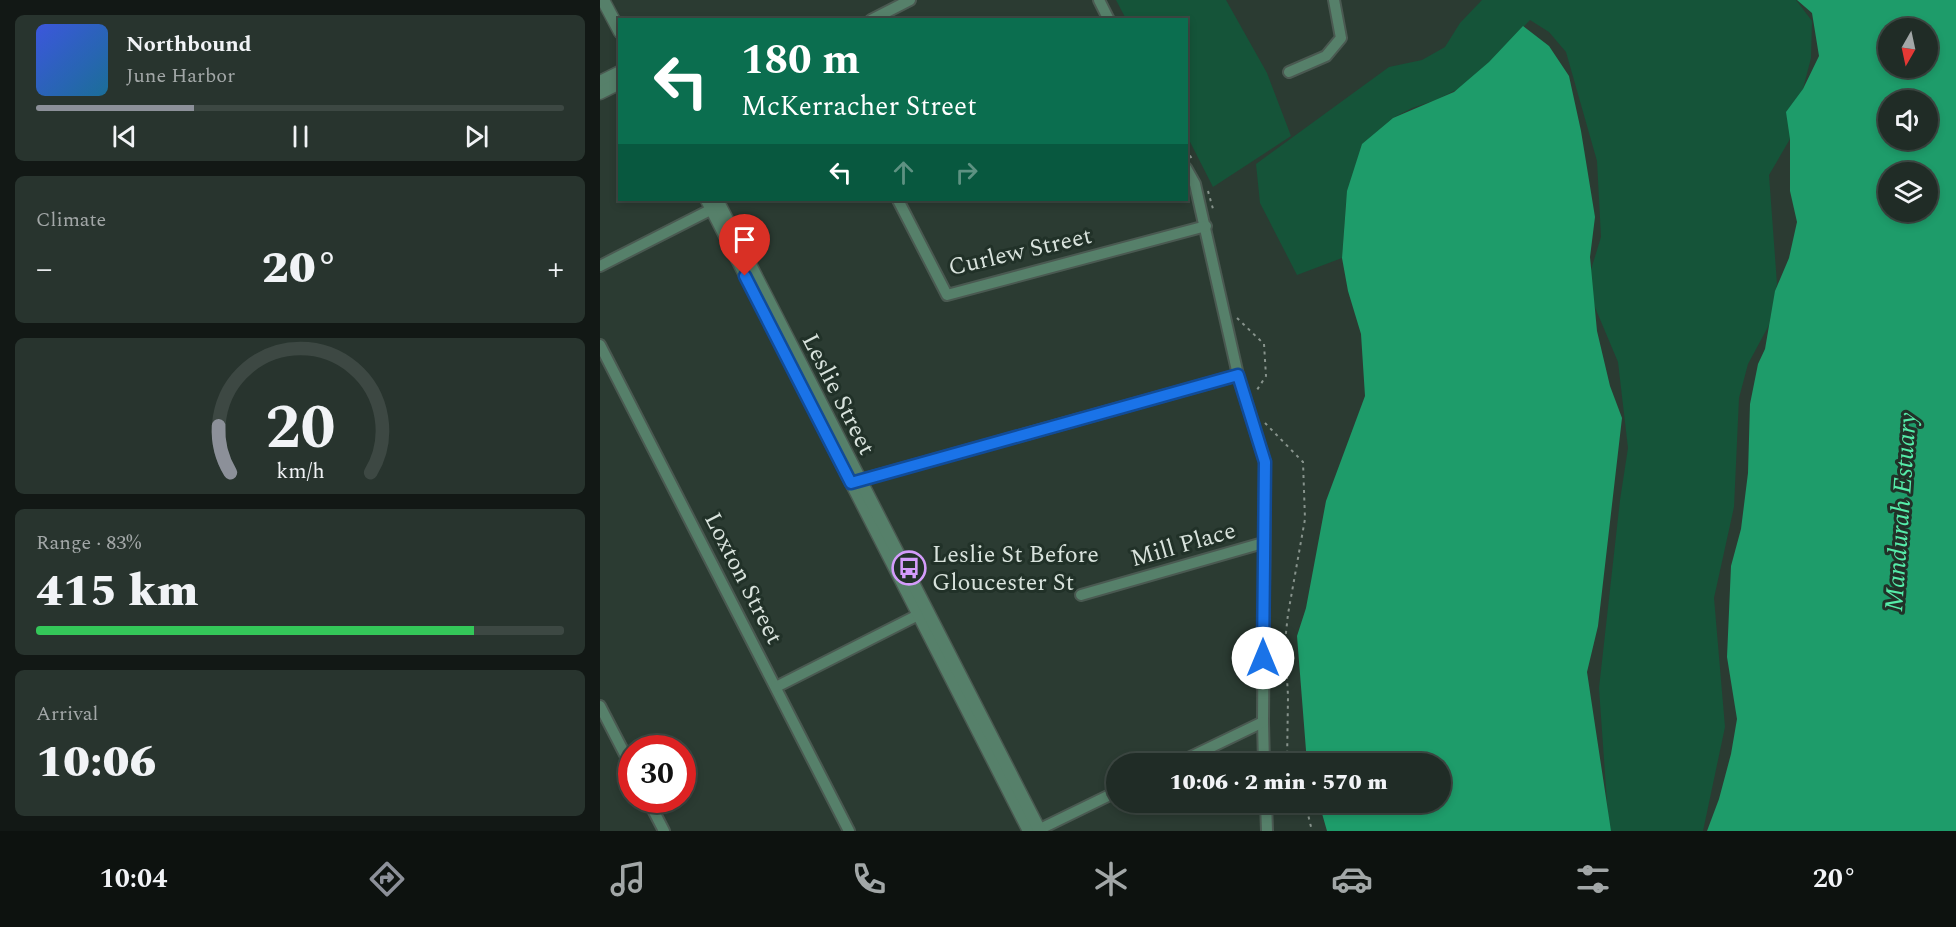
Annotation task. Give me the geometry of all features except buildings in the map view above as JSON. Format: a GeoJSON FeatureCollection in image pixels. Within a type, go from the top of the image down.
{"type":"FeatureCollection","features":[{"type":"Feature","properties":{"kind":"street"},"geometry":{"type":"LineString","coordinates":[[603,0],[618,28]]}},
{"type":"Feature","properties":{"kind":"street"},"geometry":{"type":"LineString","coordinates":[[610,0],[620,18]]}},
{"type":"Feature","properties":{"kind":"street"},"geometry":{"type":"LineString","coordinates":[[875,18],[910,0]]}},
{"type":"Feature","properties":{"kind":"street"},"geometry":{"type":"LineString","coordinates":[[1099,0],[1108,18]]}},
{"type":"Feature","properties":{"kind":"street"},"geometry":{"type":"LineString","coordinates":[[1289,72],[1326,56],[1341,38],[1334,0]]}},
{"type":"Feature","properties":{"kind":"street"},"geometry":{"type":"LineString","coordinates":[[600,82],[618,73]]}},
{"type":"Feature","properties":{"kind":"street"},"geometry":{"type":"LineString","coordinates":[[600,93],[618,84]]}},
{"type":"Feature","properties":{"kind":"street"},"geometry":{"type":"LineString","coordinates":[[1188,172],[1195,184],[1206,226],[1238,375],[1265,462],[1264,753]]}},
{"type":"Feature","properties":{"kind":"street","name":"Curlew Street"},"geometry":{"type":"LineString","coordinates":[[898,201],[946,295],[1206,226]]}},
{"type":"Feature","properties":{"kind":"street"},"geometry":{"type":"LineString","coordinates":[[600,266],[714,203]]}},
{"type":"Feature","properties":{"kind":"street","name":"Leslie Street"},"geometry":{"type":"LineString","coordinates":[[714,203],[1036,831]]}},
{"type":"Feature","properties":{"kind":"street","name":"Loxton Street"},"geometry":{"type":"LineString","coordinates":[[600,345],[849,831]]}},
{"type":"Feature","properties":{"kind":"street"},"geometry":{"type":"LineString","coordinates":[[856,482],[1238,375]]}},
{"type":"Feature","properties":{"kind":"street","name":"Mill Place"},"geometry":{"type":"LineString","coordinates":[[1081,596],[1263,543]]}},
{"type":"Feature","properties":{"kind":"street"},"geometry":{"type":"LineString","coordinates":[[776,687],[923,613]]}},
{"type":"Feature","properties":{"kind":"street"},"geometry":{"type":"LineString","coordinates":[[600,706],[618,741]]}},
{"type":"Feature","properties":{"kind":"street"},"geometry":{"type":"LineString","coordinates":[[1199,753],[1263,722]]}},
{"type":"Feature","properties":{"kind":"street"},"geometry":{"type":"LineString","coordinates":[[1036,831],[1106,797]]}},
{"type":"Feature","properties":{"kind":"street"},"geometry":{"type":"LineString","coordinates":[[655,813],[664,831]]}},
{"type":"Feature","properties":{"kind":"street"},"geometry":{"type":"LineString","coordinates":[[1266,813],[1266,830]]}},
{"type":"Feature","properties":{"kind":"path"},"geometry":{"type":"LineString","coordinates":[[1308,813],[1312,831]]}},
{"type":"Feature","properties":{"kind":"shaded area"},"geometry":{"type":"Polygon","coordinates":[[[1116,0],[1226,0],[1267,73],[1291,136],[1213,187],[1188,138],[1188,18],[1125,18],[1116,0]]]}},
{"type":"Feature","properties":{"kind":"shaded area"},"geometry":{"type":"Polygon","coordinates":[[[1482,0],[1796,0],[1812,21],[1811,58],[1790,139],[1769,175],[1777,284],[1769,325],[1748,364],[1739,398],[1734,507],[1714,598],[1725,727],[1703,831],[1609,831],[1599,688],[1628,448],[1618,362],[1586,286],[1601,237],[1597,161],[1566,52],[1549,32],[1530,20],[1468,84],[1393,118],[1372,136],[1346,203],[1342,258],[1297,275],[1260,203],[1256,164],[1389,67],[1422,60],[1445,47],[1460,23],[1482,0]]]}},
{"type":"Feature","properties":{"kind":"water","name":"Mandurah Estuary"},"geometry":{"type":"Polygon","coordinates":[[[1797,0],[1956,0],[1956,831],[1707,831],[1719,799],[1731,754],[1737,719],[1727,657],[1731,566],[1741,529],[1748,473],[1750,404],[1758,364],[1765,349],[1775,291],[1789,258],[1797,222],[1790,191],[1790,139],[1786,112],[1803,89],[1819,56],[1812,13],[1797,0]]]}},
{"type":"Feature","properties":{"kind":"water"},"geometry":{"type":"Polygon","coordinates":[[[1523,26],[1549,46],[1569,76],[1581,131],[1595,217],[1590,257],[1597,331],[1610,386],[1622,418],[1598,626],[1587,672],[1611,831],[1327,831],[1322,813],[1451,813],[1451,753],[1306,753],[1297,636],[1306,608],[1326,501],[1365,396],[1361,334],[1348,291],[1342,258],[1347,191],[1362,144],[1393,118],[1454,92],[1489,62],[1523,26]]]}},
{"type":"Feature","properties":{"kind":"place","name":"Leslie St Before Gloucester St"},"geometry":{"type":"Point","coordinates":[909,568]}},
{"type":"Feature","properties":{"kind":"route"},"geometry":{"type":"LineString","coordinates":[[745,276],[851,483],[1238,375],[1265,462],[1263,658]]}}]}
